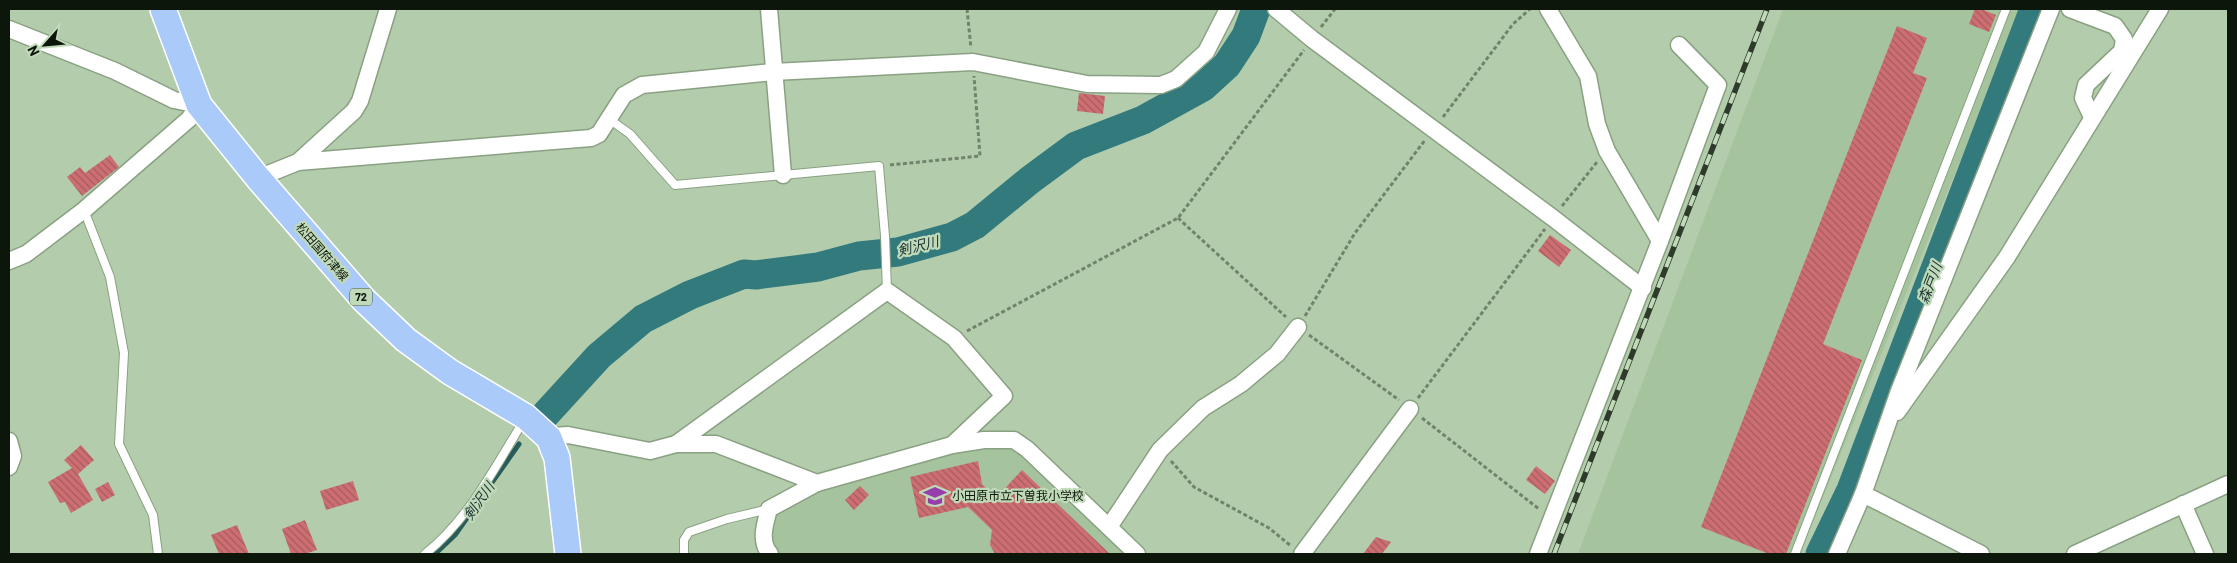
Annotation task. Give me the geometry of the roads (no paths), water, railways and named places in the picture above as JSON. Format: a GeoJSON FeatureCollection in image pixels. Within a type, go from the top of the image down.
{"type":"FeatureCollection","features":[{"type":"Feature","properties":{"kind":"main road","name":"松田国府津線"},"geometry":{"type":"LineString","coordinates":[[163,9],[199,105],[258,178],[364,300],[406,340],[450,372],[526,418],[549,438],[557,458],[568,554]]}},
{"type":"Feature","properties":{"kind":"street"},"geometry":{"type":"LineString","coordinates":[[298,162],[354,112],[360,101],[388,9]]}},
{"type":"Feature","properties":{"kind":"street"},"geometry":{"type":"LineString","coordinates":[[769,9],[783,175]]}},
{"type":"Feature","properties":{"kind":"street"},"geometry":{"type":"LineString","coordinates":[[258,178],[298,162],[586,139],[599,134],[624,95],[642,85],[773,72],[973,62],[1087,84],[1161,85],[1176,79],[1206,52],[1228,9]]}},
{"type":"Feature","properties":{"kind":"street"},"geometry":{"type":"LineString","coordinates":[[1276,9],[1312,39],[1434,128],[1643,288]]}},
{"type":"Feature","properties":{"kind":"street"},"geometry":{"type":"LineString","coordinates":[[1548,9],[1588,76],[1597,124],[1607,150],[1660,241]]}},
{"type":"Feature","properties":{"kind":"street"},"geometry":{"type":"LineString","coordinates":[[1837,554],[1862,497],[1902,382],[2051,9]]}},
{"type":"Feature","properties":{"kind":"street"},"geometry":{"type":"LineString","coordinates":[[2070,9],[2116,26],[2124,39],[2122,51],[2086,85],[2083,98],[2092,117]]}},
{"type":"Feature","properties":{"kind":"street"},"geometry":{"type":"LineString","coordinates":[[1888,424],[2007,257],[2160,9]]}},
{"type":"Feature","properties":{"kind":"street"},"geometry":{"type":"LineString","coordinates":[[9,29],[115,71],[174,100],[199,105],[189,119],[84,210],[26,254],[9,262]]}},
{"type":"Feature","properties":{"kind":"street"},"geometry":{"type":"LineString","coordinates":[[1538,554],[1643,288],[1718,85],[1679,45]]}},
{"type":"Feature","properties":{"kind":"street"},"geometry":{"type":"LineString","coordinates":[[676,444],[887,291],[954,338],[1004,396],[952,445]]}},
{"type":"Feature","properties":{"kind":"street"},"geometry":{"type":"LineString","coordinates":[[1109,527],[1160,450],[1204,408],[1241,384],[1277,354],[1298,327]]}},
{"type":"Feature","properties":{"kind":"street"},"geometry":{"type":"LineString","coordinates":[[1298,552],[1410,409]]}},
{"type":"Feature","properties":{"kind":"street"},"geometry":{"type":"LineString","coordinates":[[549,438],[551,436],[568,435],[650,451],[676,444],[716,444],[817,483]]}},
{"type":"Feature","properties":{"kind":"street"},"geometry":{"type":"LineString","coordinates":[[770,554],[764,544],[765,525],[769,509],[817,483],[952,445],[1000,439],[1014,440],[1027,449],[1137,554]]}},
{"type":"Feature","properties":{"kind":"street"},"geometry":{"type":"LineString","coordinates":[[9,441],[13,456],[9,467]]}},
{"type":"Feature","properties":{"kind":"street"},"geometry":{"type":"LineString","coordinates":[[2075,554],[2228,484]]}},
{"type":"Feature","properties":{"kind":"street"},"geometry":{"type":"LineString","coordinates":[[1862,497],[1863,494],[1981,554]]}},
{"type":"Feature","properties":{"kind":"street"},"geometry":{"type":"LineString","coordinates":[[2183,504],[2205,554]]}},
{"type":"Feature","properties":{"kind":"lane"},"geometry":{"type":"LineString","coordinates":[[1795,554],[2006,9]]}},
{"type":"Feature","properties":{"kind":"lane"},"geometry":{"type":"LineString","coordinates":[[609,119],[630,134],[675,185],[879,166],[885,236],[887,291]]}},
{"type":"Feature","properties":{"kind":"lane"},"geometry":{"type":"LineString","coordinates":[[84,210],[110,277],[124,354],[119,444],[153,515],[158,554]]}},
{"type":"Feature","properties":{"kind":"lane"},"geometry":{"type":"LineString","coordinates":[[425,554],[455,523],[480,490],[526,418]]}},
{"type":"Feature","properties":{"kind":"lane"},"geometry":{"type":"LineString","coordinates":[[684,554],[684,540],[689,532],[727,519],[769,509]]}},
{"type":"Feature","properties":{"kind":"waterway","name":"剣沢川"},"geometry":{"type":"LineString","coordinates":[[545,415],[599,356],[643,319],[690,295],[744,274],[756,275],[818,267],[859,256],[898,252],[952,237],[975,225],[1030,180],[1076,146],[1143,120],[1203,87],[1227,65],[1246,36],[1256,9]]}},
{"type":"Feature","properties":{"kind":"waterway","name":"森戸川"},"geometry":{"type":"LineString","coordinates":[[1820,554],[1851,490],[2034,9]]}},
{"type":"Feature","properties":{"kind":"waterway","name":"剣沢川"},"geometry":{"type":"LineString","coordinates":[[435,554],[455,535],[519,444]]}},
{"type":"Feature","properties":{"kind":"railway"},"geometry":{"type":"LineString","coordinates":[[1554,554],[1767,9]]}},
{"type":"Feature","properties":{"kind":"place","name":"小田原市立下曽我小学校"},"geometry":{"type":"Point","coordinates":[935,496]}}]}
